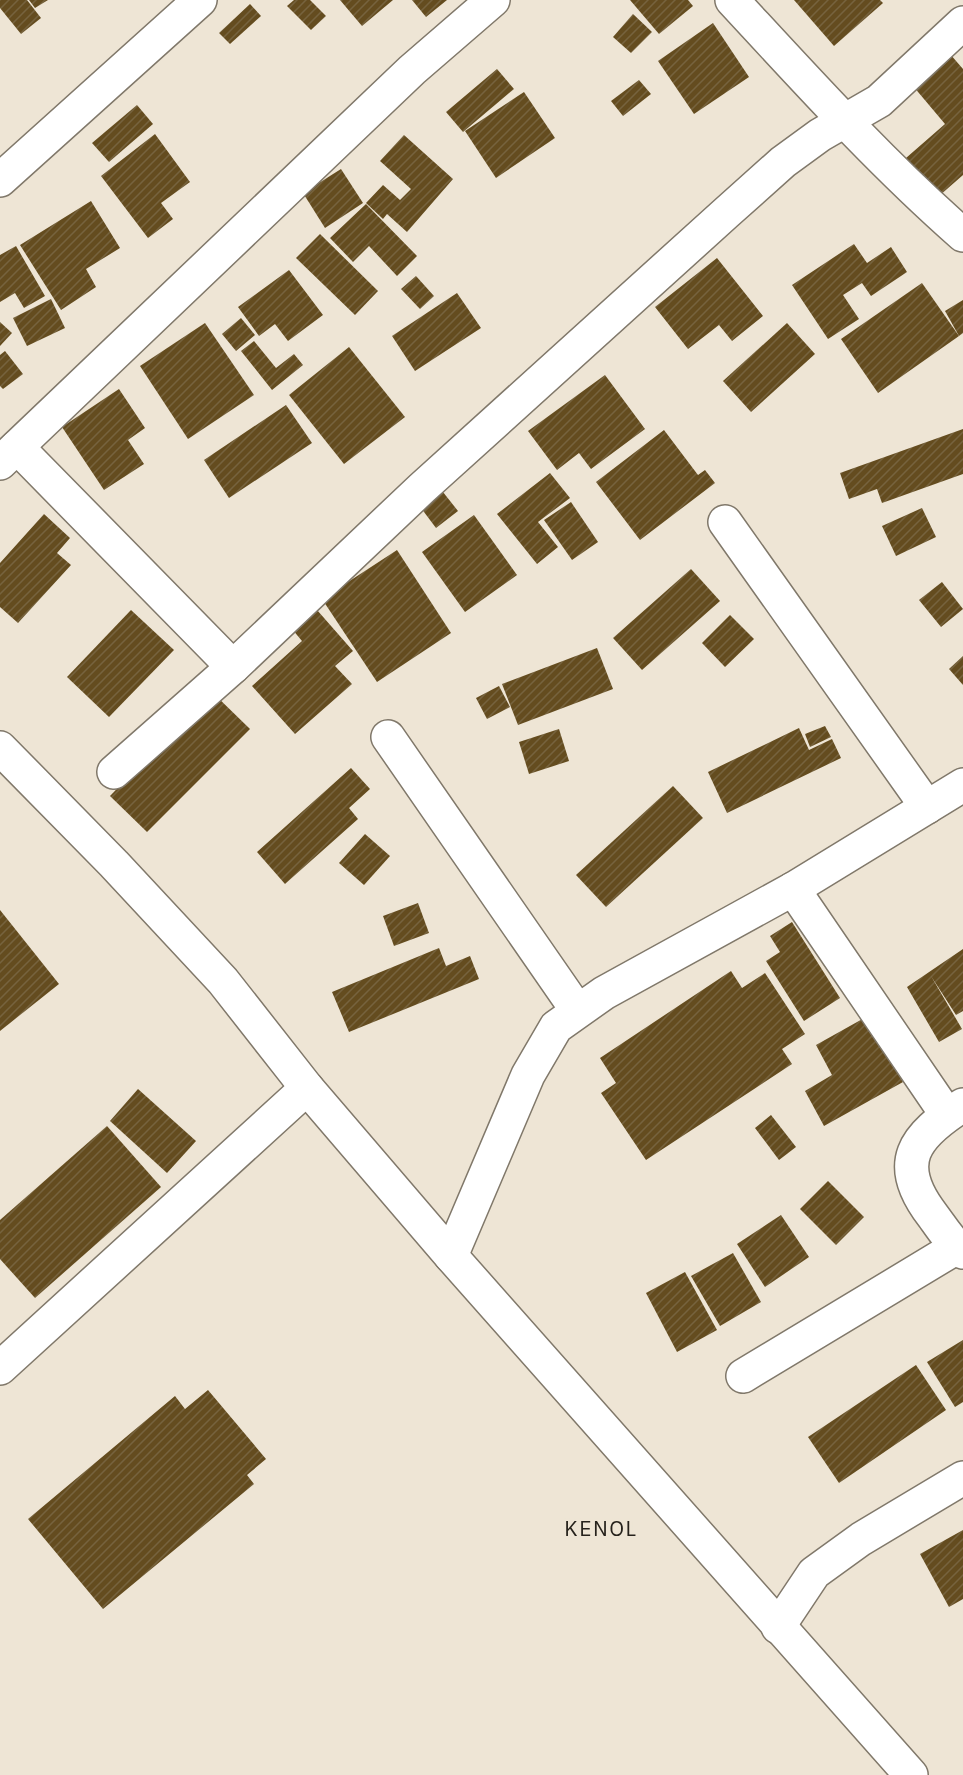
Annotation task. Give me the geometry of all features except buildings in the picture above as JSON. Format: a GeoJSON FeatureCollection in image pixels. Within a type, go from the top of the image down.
{"type":"FeatureCollection","features":[{"type":"Feature","properties":{"kind":"street"},"geometry":{"type":"LineString","coordinates":[[0,180],[200,0]]}},
{"type":"Feature","properties":{"kind":"street"},"geometry":{"type":"LineString","coordinates":[[233,667],[9,455],[412,70],[493,0]]}},
{"type":"Feature","properties":{"kind":"street"},"geometry":{"type":"LineString","coordinates":[[732,0],[844,121],[925,202],[963,235]]}},
{"type":"Feature","properties":{"kind":"street"},"geometry":{"type":"LineString","coordinates":[[114,772],[233,667],[422,488],[599,326],[783,162],[820,135],[879,101],[963,23]]}},
{"type":"Feature","properties":{"kind":"street"},"geometry":{"type":"LineString","coordinates":[[725,522],[927,807]]}},
{"type":"Feature","properties":{"kind":"street"},"geometry":{"type":"LineString","coordinates":[[388,737],[577,1010]]}},
{"type":"Feature","properties":{"kind":"street"},"geometry":{"type":"LineString","coordinates":[[0,748],[114,864],[223,981],[307,1088],[451,1256],[911,1775]]}},
{"type":"Feature","properties":{"kind":"street"},"geometry":{"type":"LineString","coordinates":[[451,1256],[541,1049],[556,1027],[577,1010],[793,889],[963,785]]}},
{"type":"Feature","properties":{"kind":"street"},"geometry":{"type":"LineString","coordinates":[[743,1376],[960,1249],[921,1201],[911,1174],[916,1147],[924,1133],[955,1110],[793,889]]}},
{"type":"Feature","properties":{"kind":"street"},"geometry":{"type":"LineString","coordinates":[[0,1368],[307,1088]]}},
{"type":"Feature","properties":{"kind":"street"},"geometry":{"type":"LineString","coordinates":[[778,1627],[814,1573],[861,1539],[963,1478]]}},
{"type":"Feature","properties":{"kind":"district","name":"KENOL"},"geometry":{"type":"Point","coordinates":[601,1528]}}]}
